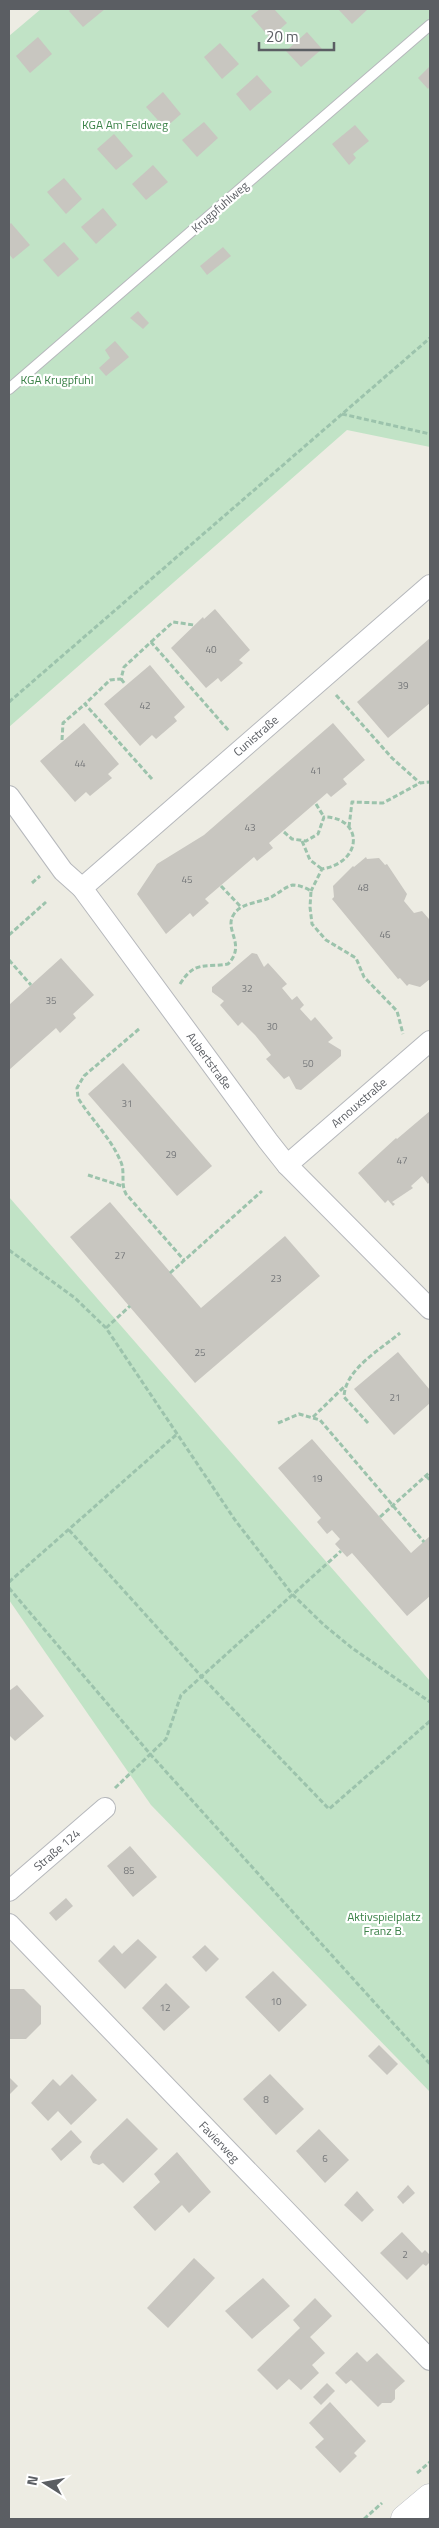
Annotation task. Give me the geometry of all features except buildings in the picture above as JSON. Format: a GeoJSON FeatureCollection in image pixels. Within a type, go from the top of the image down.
{"type":"FeatureCollection","features":[{"type":"Feature","properties":{"kind":"street","name":"Cunistraße"},"geometry":{"type":"LineString","coordinates":[[82,888],[430,585]]}},
{"type":"Feature","properties":{"kind":"street","name":"Aubertstraße"},"geometry":{"type":"LineString","coordinates":[[9,796],[63,871],[82,888],[287,1165],[430,1309]]}},
{"type":"Feature","properties":{"kind":"street","name":"Arnouxstraße"},"geometry":{"type":"LineString","coordinates":[[287,1165],[430,1041]]}},
{"type":"Feature","properties":{"kind":"street","name":"Straße 124"},"geometry":{"type":"LineString","coordinates":[[9,1891],[105,1808]]}},
{"type":"Feature","properties":{"kind":"street","name":"Favierweg"},"geometry":{"type":"LineString","coordinates":[[9,1924],[430,2360]]}},
{"type":"Feature","properties":{"kind":"street"},"geometry":{"type":"LineString","coordinates":[[405,2519],[430,2498]]}},
{"type":"Feature","properties":{"kind":"lane","name":"Krugpfuhlweg"},"geometry":{"type":"LineString","coordinates":[[9,389],[430,25]]}},
{"type":"Feature","properties":{"kind":"path"},"geometry":{"type":"LineString","coordinates":[[9,702],[430,338]]}},
{"type":"Feature","properties":{"kind":"path"},"geometry":{"type":"LineString","coordinates":[[342,414],[430,434]]}},
{"type":"Feature","properties":{"kind":"path"},"geometry":{"type":"LineString","coordinates":[[121,679],[124,668],[172,622],[194,625]]}},
{"type":"Feature","properties":{"kind":"path"},"geometry":{"type":"LineString","coordinates":[[151,642],[243,747]]}},
{"type":"Feature","properties":{"kind":"path"},"geometry":{"type":"LineString","coordinates":[[121,679],[126,684]]}},
{"type":"Feature","properties":{"kind":"path"},"geometry":{"type":"LineString","coordinates":[[62,740],[63,723],[110,680],[121,679]]}},
{"type":"Feature","properties":{"kind":"path"},"geometry":{"type":"LineString","coordinates":[[322,679],[392,758],[420,783]]}},
{"type":"Feature","properties":{"kind":"path"},"geometry":{"type":"LineString","coordinates":[[85,704],[152,779]]}},
{"type":"Feature","properties":{"kind":"path"},"geometry":{"type":"LineString","coordinates":[[349,828],[352,802],[383,803],[420,783],[430,782]]}},
{"type":"Feature","properties":{"kind":"path"},"geometry":{"type":"LineString","coordinates":[[316,804],[324,817],[340,822],[349,828],[354,836],[354,846],[350,854],[341,862],[322,869],[311,891],[312,924],[326,940],[356,958],[364,977],[397,1012],[401,1030],[414,1055]]}},
{"type":"Feature","properties":{"kind":"path"},"geometry":{"type":"LineString","coordinates":[[284,832],[292,839],[302,842],[313,838],[318,834],[324,817]]}},
{"type":"Feature","properties":{"kind":"path"},"geometry":{"type":"LineString","coordinates":[[302,842],[310,860],[322,869]]}},
{"type":"Feature","properties":{"kind":"path"},"geometry":{"type":"LineString","coordinates":[[221,886],[241,907]]}},
{"type":"Feature","properties":{"kind":"path"},"geometry":{"type":"LineString","coordinates":[[168,1003],[183,979],[194,968],[206,964],[228,964],[235,956],[237,946],[231,926],[233,914],[241,907],[270,898],[292,886],[311,891]]}},
{"type":"Feature","properties":{"kind":"path"},"geometry":{"type":"LineString","coordinates":[[9,935],[46,902]]}},
{"type":"Feature","properties":{"kind":"path"},"geometry":{"type":"LineString","coordinates":[[9,960],[31,985]]}},
{"type":"Feature","properties":{"kind":"path"},"geometry":{"type":"LineString","coordinates":[[139,1028],[84,1076],[77,1088],[78,1098],[113,1145],[122,1162],[122,1186],[126,1194],[184,1260]]}},
{"type":"Feature","properties":{"kind":"path"},"geometry":{"type":"LineString","coordinates":[[88,1175],[122,1186]]}},
{"type":"Feature","properties":{"kind":"path"},"geometry":{"type":"LineString","coordinates":[[170,1273],[262,1191]]}},
{"type":"Feature","properties":{"kind":"path"},"geometry":{"type":"LineString","coordinates":[[9,1250],[75,1298],[106,1328],[176,1435],[261,1557],[292,1594],[324,1626],[352,1648],[430,1702]]}},
{"type":"Feature","properties":{"kind":"path"},"geometry":{"type":"LineString","coordinates":[[106,1328],[130,1306]]}},
{"type":"Feature","properties":{"kind":"path"},"geometry":{"type":"LineString","coordinates":[[312,1417],[344,1387],[351,1375],[400,1333]]}},
{"type":"Feature","properties":{"kind":"path"},"geometry":{"type":"LineString","coordinates":[[344,1387],[344,1397],[368,1423]]}},
{"type":"Feature","properties":{"kind":"path"},"geometry":{"type":"LineString","coordinates":[[278,1423],[299,1414],[320,1420],[424,1542]]}},
{"type":"Feature","properties":{"kind":"path"},"geometry":{"type":"LineString","coordinates":[[9,1582],[176,1435]]}},
{"type":"Feature","properties":{"kind":"path"},"geometry":{"type":"LineString","coordinates":[[380,1517],[430,1472]]}},
{"type":"Feature","properties":{"kind":"path"},"geometry":{"type":"LineString","coordinates":[[426,1476],[430,1480]]}},
{"type":"Feature","properties":{"kind":"path"},"geometry":{"type":"LineString","coordinates":[[69,1530],[201,1676],[328,1809],[430,1721]]}},
{"type":"Feature","properties":{"kind":"path"},"geometry":{"type":"LineString","coordinates":[[105,1808],[114,1788],[166,1739],[181,1695],[341,1550]]}},
{"type":"Feature","properties":{"kind":"path"},"geometry":{"type":"LineString","coordinates":[[9,1588],[151,1755],[430,2064]]}},
{"type":"Feature","properties":{"kind":"green space"},"geometry":{"type":"Polygon","coordinates":[[[41,9],[430,9],[430,447],[347,430],[9,727],[9,36],[41,9]]]}},
{"type":"Feature","properties":{"kind":"green space","name":"Aktivspielplatz Franz B."},"geometry":{"type":"Polygon","coordinates":[[[9,1197],[430,1681],[430,2092],[151,1805],[9,1600],[9,1197]]]}},
{"type":"Feature","properties":{"kind":"park label","name":"KGA Am Feldweg"},"geometry":{"type":"Point","coordinates":[125,125]}},
{"type":"Feature","properties":{"kind":"park label","name":"KGA Krugpfuhl"},"geometry":{"type":"Point","coordinates":[57,380]}}]}
